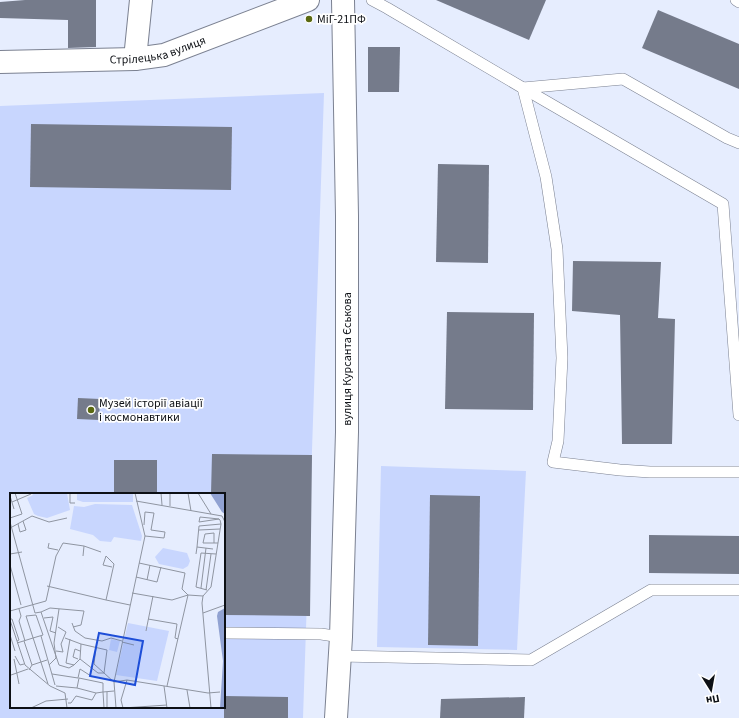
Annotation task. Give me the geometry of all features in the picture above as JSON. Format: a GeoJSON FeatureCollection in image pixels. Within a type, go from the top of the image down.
{"type":"FeatureCollection","features":[{"type":"Feature","properties":{"kind":"street"},"geometry":{"type":"LineString","coordinates":[[135,59],[141,0]]}},
{"type":"Feature","properties":{"kind":"street","name":"Стрілецька вулиця"},"geometry":{"type":"LineString","coordinates":[[0,62],[135,59],[164,55],[308,0]]}},
{"type":"Feature","properties":{"kind":"street","name":"вулиця Курсанта Єськова"},"geometry":{"type":"LineString","coordinates":[[336,718],[340,646],[347,424],[347,216],[343,0]]}},
{"type":"Feature","properties":{"kind":"lane"},"geometry":{"type":"LineString","coordinates":[[372,0],[723,204],[739,415]]}},
{"type":"Feature","properties":{"kind":"lane"},"geometry":{"type":"LineString","coordinates":[[523,88],[623,78],[739,143]]}},
{"type":"Feature","properties":{"kind":"lane"},"geometry":{"type":"LineString","coordinates":[[523,88],[546,177],[557,249],[562,358],[558,441],[553,462],[650,472],[739,472]]}},
{"type":"Feature","properties":{"kind":"lane"},"geometry":{"type":"LineString","coordinates":[[225,633],[321,634],[340,646],[531,660],[651,590],[739,590]]}},
{"type":"Feature","properties":{"kind":"shaded area"},"geometry":{"type":"Polygon","coordinates":[[[324,93],[303,718],[0,718],[0,106],[324,93]]]}},
{"type":"Feature","properties":{"kind":"shaded area"},"geometry":{"type":"Polygon","coordinates":[[[381,466],[526,471],[517,650],[377,647],[381,466]]]}},
{"type":"Feature","properties":{"kind":"building"},"geometry":{"type":"Polygon","coordinates":[[[25,0],[96,0],[96,47],[68,48],[68,20],[0,18],[0,2],[25,0]]]}},
{"type":"Feature","properties":{"kind":"building"},"geometry":{"type":"Polygon","coordinates":[[[436,0],[546,0],[529,40],[436,0]]]}},
{"type":"Feature","properties":{"kind":"building"},"geometry":{"type":"Polygon","coordinates":[[[658,10],[739,44],[739,89],[642,48],[658,10]]]}},
{"type":"Feature","properties":{"kind":"building"},"geometry":{"type":"Polygon","coordinates":[[[368,47],[400,47],[399,92],[368,92],[368,47]]]}},
{"type":"Feature","properties":{"kind":"building"},"geometry":{"type":"Polygon","coordinates":[[[31,124],[232,127],[231,190],[30,187],[31,124]]]}},
{"type":"Feature","properties":{"kind":"building"},"geometry":{"type":"Polygon","coordinates":[[[438,164],[489,165],[488,263],[436,262],[438,164]]]}},
{"type":"Feature","properties":{"kind":"building"},"geometry":{"type":"Polygon","coordinates":[[[573,261],[661,262],[658,318],[675,319],[672,444],[622,444],[620,315],[572,311],[573,261]]]}},
{"type":"Feature","properties":{"kind":"building"},"geometry":{"type":"Polygon","coordinates":[[[447,312],[534,313],[533,410],[445,409],[447,312]]]}},
{"type":"Feature","properties":{"kind":"building"},"geometry":{"type":"Polygon","coordinates":[[[78,398],[100,399],[99,420],[77,419],[78,398]]]}},
{"type":"Feature","properties":{"kind":"building"},"geometry":{"type":"Polygon","coordinates":[[[212,454],[312,455],[310,616],[225,615],[225,493],[211,493],[212,454]]]}},
{"type":"Feature","properties":{"kind":"building"},"geometry":{"type":"Polygon","coordinates":[[[114,460],[157,460],[157,493],[114,493],[114,460]]]}},
{"type":"Feature","properties":{"kind":"building"},"geometry":{"type":"Polygon","coordinates":[[[430,495],[480,496],[478,646],[428,645],[430,495]]]}},
{"type":"Feature","properties":{"kind":"building"},"geometry":{"type":"Polygon","coordinates":[[[649,535],[739,536],[739,574],[649,573],[649,535]]]}},
{"type":"Feature","properties":{"kind":"building"},"geometry":{"type":"Polygon","coordinates":[[[225,696],[288,697],[288,718],[224,718],[225,696]]]}},
{"type":"Feature","properties":{"kind":"building"},"geometry":{"type":"Polygon","coordinates":[[[525,697],[524,718],[440,718],[441,699],[525,697]]]}},
{"type":"Feature","properties":{"kind":"place","name":"МіГ-21ПФ"},"geometry":{"type":"Point","coordinates":[309,19]}},
{"type":"Feature","properties":{"kind":"place","name":"Музей історії авіації і космонавтики"},"geometry":{"type":"Point","coordinates":[91,410]}}]}
